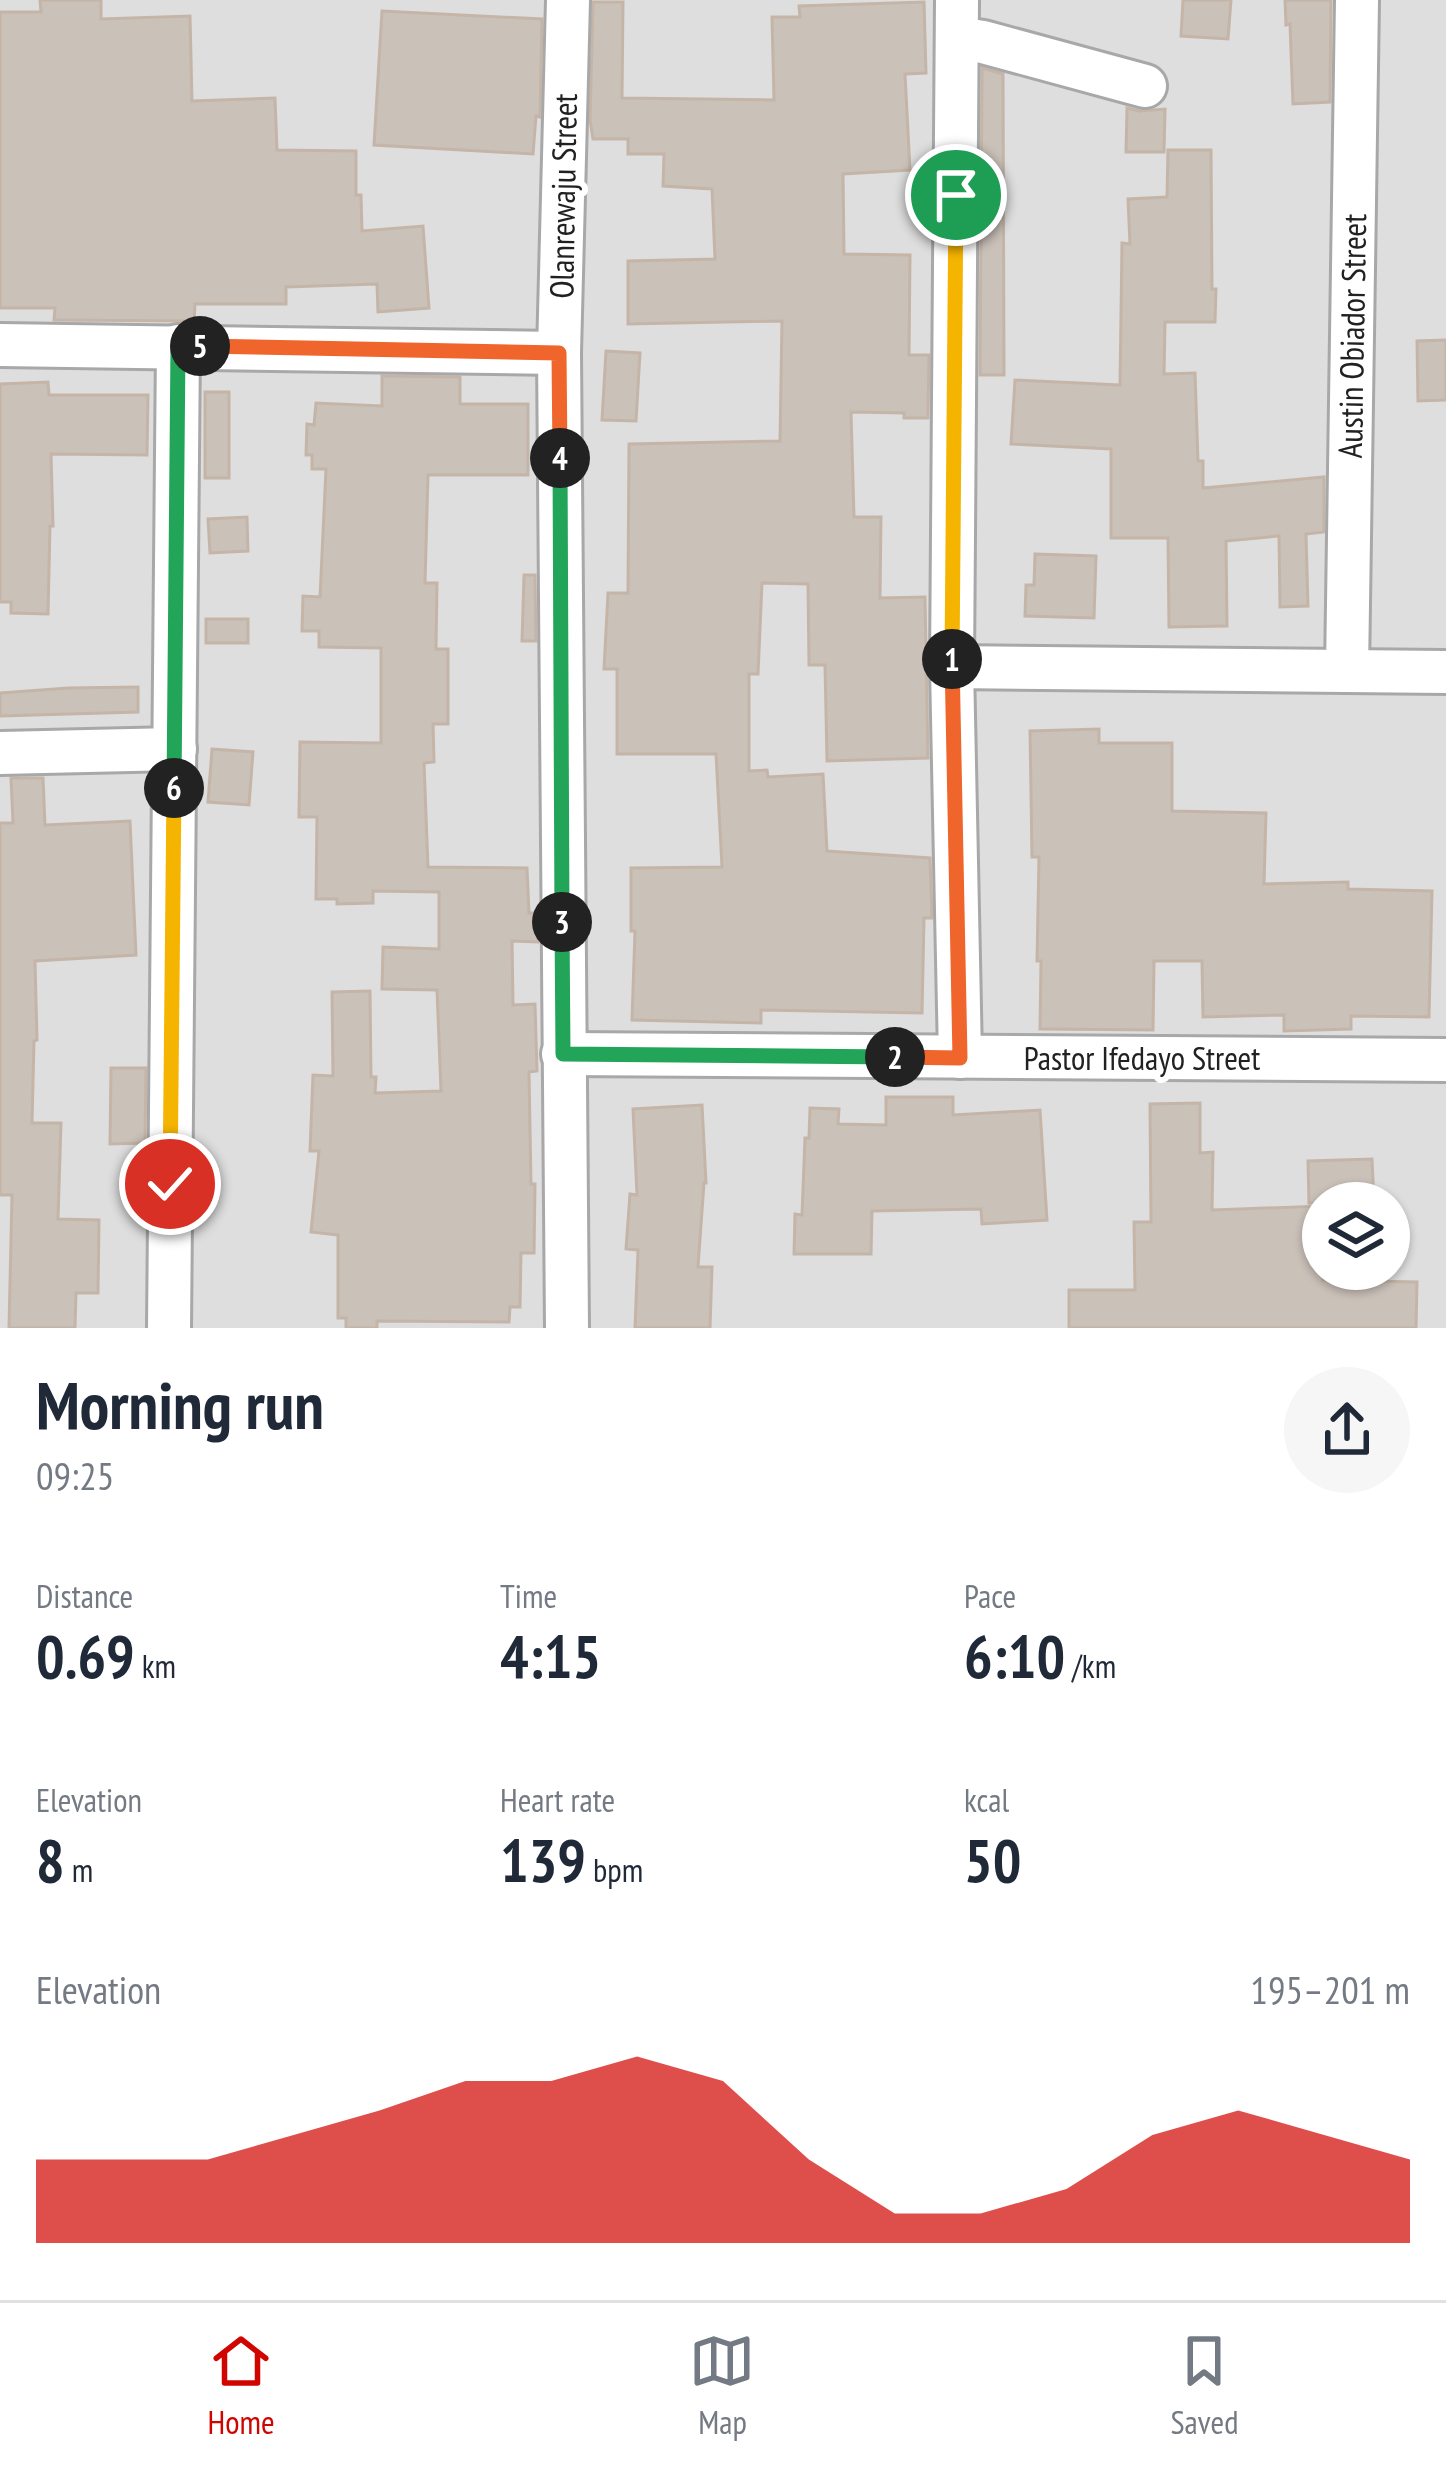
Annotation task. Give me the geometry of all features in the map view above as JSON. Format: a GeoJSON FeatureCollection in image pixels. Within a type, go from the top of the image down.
{"type":"FeatureCollection","features":[{"type":"Feature","properties":{"kind":"street","name":"Olanrewaju Street"},"geometry":{"type":"LineString","coordinates":[[567,1328],[559,353],[568,0]]}},
{"type":"Feature","properties":{"kind":"street","name":"Austin Obiador Street"},"geometry":{"type":"LineString","coordinates":[[1347,671],[1357,0]]}},
{"type":"Feature","properties":{"kind":"street"},"geometry":{"type":"LineString","coordinates":[[957,19],[983,42],[1145,86]]}},
{"type":"Feature","properties":{"kind":"street"},"geometry":{"type":"LineString","coordinates":[[957,19],[952,668],[960,1058]]}},
{"type":"Feature","properties":{"kind":"street"},"geometry":{"type":"LineString","coordinates":[[0,345],[559,353]]}},
{"type":"Feature","properties":{"kind":"street"},"geometry":{"type":"LineString","coordinates":[[169,1328],[178,346]]}},
{"type":"Feature","properties":{"kind":"street"},"geometry":{"type":"LineString","coordinates":[[952,668],[1446,672]]}},
{"type":"Feature","properties":{"kind":"street"},"geometry":{"type":"LineString","coordinates":[[0,753],[175,749]]}},
{"type":"Feature","properties":{"kind":"street","name":"Pastor Ifedayo Street"},"geometry":{"type":"LineString","coordinates":[[563,1054],[1446,1060]]}},
{"type":"Feature","properties":{"kind":"shaded area"},"geometry":{"type":"Polygon","coordinates":[[[0,0],[1446,0],[1446,1328],[0,1328],[0,0]]]}},
{"type":"Feature","properties":{"kind":"building"},"geometry":{"type":"Polygon","coordinates":[[[40,0],[101,0],[101,19],[190,16],[192,101],[275,98],[277,150],[356,151],[362,231],[423,226],[429,308],[378,312],[377,284],[286,287],[286,304],[195,304],[194,321],[54,320],[55,308],[0,308],[0,12],[41,12],[40,0]]]}},
{"type":"Feature","properties":{"kind":"building"},"geometry":{"type":"Polygon","coordinates":[[[1183,0],[1231,0],[1228,39],[1181,36],[1183,0]]]}},
{"type":"Feature","properties":{"kind":"building"},"geometry":{"type":"Polygon","coordinates":[[[1285,0],[1331,0],[1330,102],[1293,104],[1285,0]]]}},
{"type":"Feature","properties":{"kind":"building"},"geometry":{"type":"Polygon","coordinates":[[[593,2],[623,2],[622,98],[774,100],[772,17],[800,17],[799,6],[924,2],[926,73],[905,74],[910,170],[843,174],[844,254],[910,255],[909,355],[929,355],[928,418],[851,412],[854,517],[881,517],[880,598],[925,597],[928,758],[827,761],[825,665],[809,665],[808,584],[762,583],[758,674],[749,674],[749,771],[767,770],[768,777],[823,774],[827,851],[930,858],[932,918],[924,918],[922,1013],[761,1010],[761,1023],[632,1020],[631,868],[722,867],[716,754],[617,754],[617,669],[604,669],[608,593],[628,593],[629,444],[780,441],[782,321],[628,324],[628,261],[715,259],[712,189],[663,186],[664,154],[628,154],[628,139],[593,139],[593,2]]]}},
{"type":"Feature","properties":{"kind":"building"},"geometry":{"type":"Polygon","coordinates":[[[382,11],[542,19],[540,117],[536,116],[533,154],[374,145],[382,11]]]}},
{"type":"Feature","properties":{"kind":"building"},"geometry":{"type":"Polygon","coordinates":[[[982,68],[1003,74],[1004,375],[980,375],[982,68]]]}},
{"type":"Feature","properties":{"kind":"building"},"geometry":{"type":"Polygon","coordinates":[[[1127,108],[1165,109],[1164,152],[1126,152],[1127,108]]]}},
{"type":"Feature","properties":{"kind":"building"},"geometry":{"type":"Polygon","coordinates":[[[1168,150],[1211,150],[1215,322],[1165,322],[1164,374],[1195,373],[1203,488],[1324,477],[1324,532],[1306,534],[1308,606],[1280,607],[1279,536],[1226,541],[1227,626],[1169,627],[1168,538],[1111,538],[1111,449],[1011,444],[1015,380],[1120,385],[1122,243],[1130,244],[1128,199],[1167,197],[1168,150]]]}},
{"type":"Feature","properties":{"kind":"building"},"geometry":{"type":"Polygon","coordinates":[[[1446,340],[1446,400],[1418,401],[1417,341],[1446,340]]]}},
{"type":"Feature","properties":{"kind":"building"},"geometry":{"type":"Polygon","coordinates":[[[606,351],[640,353],[636,421],[602,420],[606,351]]]}},
{"type":"Feature","properties":{"kind":"building"},"geometry":{"type":"Polygon","coordinates":[[[382,376],[460,377],[460,404],[528,404],[528,475],[428,475],[425,583],[437,583],[436,649],[448,649],[448,724],[433,724],[434,762],[424,763],[428,867],[527,868],[529,913],[538,913],[538,942],[512,941],[513,1005],[535,1004],[537,1071],[529,1072],[534,1253],[521,1253],[520,1307],[510,1307],[509,1322],[377,1321],[377,1328],[346,1328],[346,1318],[338,1318],[338,1235],[311,1232],[319,1151],[310,1151],[313,1075],[333,1076],[332,992],[370,991],[375,1093],[441,1091],[437,990],[382,989],[383,947],[439,949],[439,892],[373,891],[373,903],[316,899],[317,817],[299,817],[300,742],[381,743],[381,648],[319,647],[319,631],[302,631],[303,596],[320,597],[326,469],[312,469],[312,455],[306,455],[307,424],[314,425],[316,403],[382,406],[382,376]]]}},
{"type":"Feature","properties":{"kind":"building"},"geometry":{"type":"Polygon","coordinates":[[[48,382],[49,395],[148,395],[147,455],[51,454],[48,614],[11,613],[11,602],[0,602],[0,384],[48,382]]]}},
{"type":"Feature","properties":{"kind":"building"},"geometry":{"type":"Polygon","coordinates":[[[205,392],[229,392],[229,478],[205,478],[205,392]]]}},
{"type":"Feature","properties":{"kind":"building"},"geometry":{"type":"Polygon","coordinates":[[[247,517],[248,551],[210,553],[208,519],[247,517]]]}},
{"type":"Feature","properties":{"kind":"building"},"geometry":{"type":"Polygon","coordinates":[[[1035,554],[1096,556],[1094,618],[1025,616],[1026,585],[1034,585],[1035,554]]]}},
{"type":"Feature","properties":{"kind":"building"},"geometry":{"type":"Polygon","coordinates":[[[524,575],[535,575],[536,641],[522,641],[524,575]]]}},
{"type":"Feature","properties":{"kind":"building"},"geometry":{"type":"Polygon","coordinates":[[[206,619],[248,619],[248,643],[206,643],[206,619]]]}},
{"type":"Feature","properties":{"kind":"building"},"geometry":{"type":"Polygon","coordinates":[[[138,687],[138,712],[0,716],[0,693],[138,687]]]}},
{"type":"Feature","properties":{"kind":"building"},"geometry":{"type":"Polygon","coordinates":[[[1099,729],[1099,743],[1172,743],[1172,811],[1266,813],[1264,884],[1348,882],[1348,889],[1432,891],[1429,1017],[1351,1016],[1351,1029],[1284,1031],[1284,1015],[1203,1017],[1202,961],[1154,961],[1153,1030],[1040,1029],[1039,857],[1032,857],[1030,731],[1099,729]]]}},
{"type":"Feature","properties":{"kind":"building"},"geometry":{"type":"Polygon","coordinates":[[[212,749],[253,752],[249,805],[208,802],[212,749]]]}},
{"type":"Feature","properties":{"kind":"building"},"geometry":{"type":"Polygon","coordinates":[[[11,778],[43,778],[45,825],[130,821],[136,955],[35,961],[32,1123],[61,1123],[58,1219],[99,1220],[98,1293],[76,1293],[75,1328],[9,1328],[12,1195],[0,1195],[0,823],[13,823],[11,778]]]}},
{"type":"Feature","properties":{"kind":"building"},"geometry":{"type":"Polygon","coordinates":[[[111,1068],[146,1068],[145,1143],[110,1144],[111,1068]]]}},
{"type":"Feature","properties":{"kind":"building"},"geometry":{"type":"Polygon","coordinates":[[[886,1097],[953,1097],[953,1115],[1040,1110],[1047,1220],[982,1224],[981,1209],[872,1211],[871,1254],[794,1254],[795,1214],[802,1215],[810,1108],[839,1109],[838,1124],[886,1125],[886,1097]]]}},
{"type":"Feature","properties":{"kind":"building"},"geometry":{"type":"Polygon","coordinates":[[[1200,1103],[1200,1153],[1213,1152],[1212,1210],[1302,1207],[1302,1290],[1410,1290],[1410,1282],[1417,1282],[1416,1328],[1069,1328],[1069,1290],[1135,1290],[1134,1222],[1151,1222],[1150,1104],[1200,1103]]]}},
{"type":"Feature","properties":{"kind":"building"},"geometry":{"type":"Polygon","coordinates":[[[702,1105],[706,1183],[698,1267],[712,1267],[710,1328],[635,1328],[638,1250],[626,1249],[630,1194],[637,1195],[633,1109],[702,1105]]]}},
{"type":"Feature","properties":{"kind":"building"},"geometry":{"type":"Polygon","coordinates":[[[1372,1159],[1373,1182],[1308,1182],[1308,1161],[1372,1159]]]}},
{"type":"Feature","properties":{"kind":"route"},"geometry":{"type":"LineString","coordinates":[[170,1184],[178,346],[559,353],[563,1054],[960,1058],[952,668],[956,195]]}}]}
